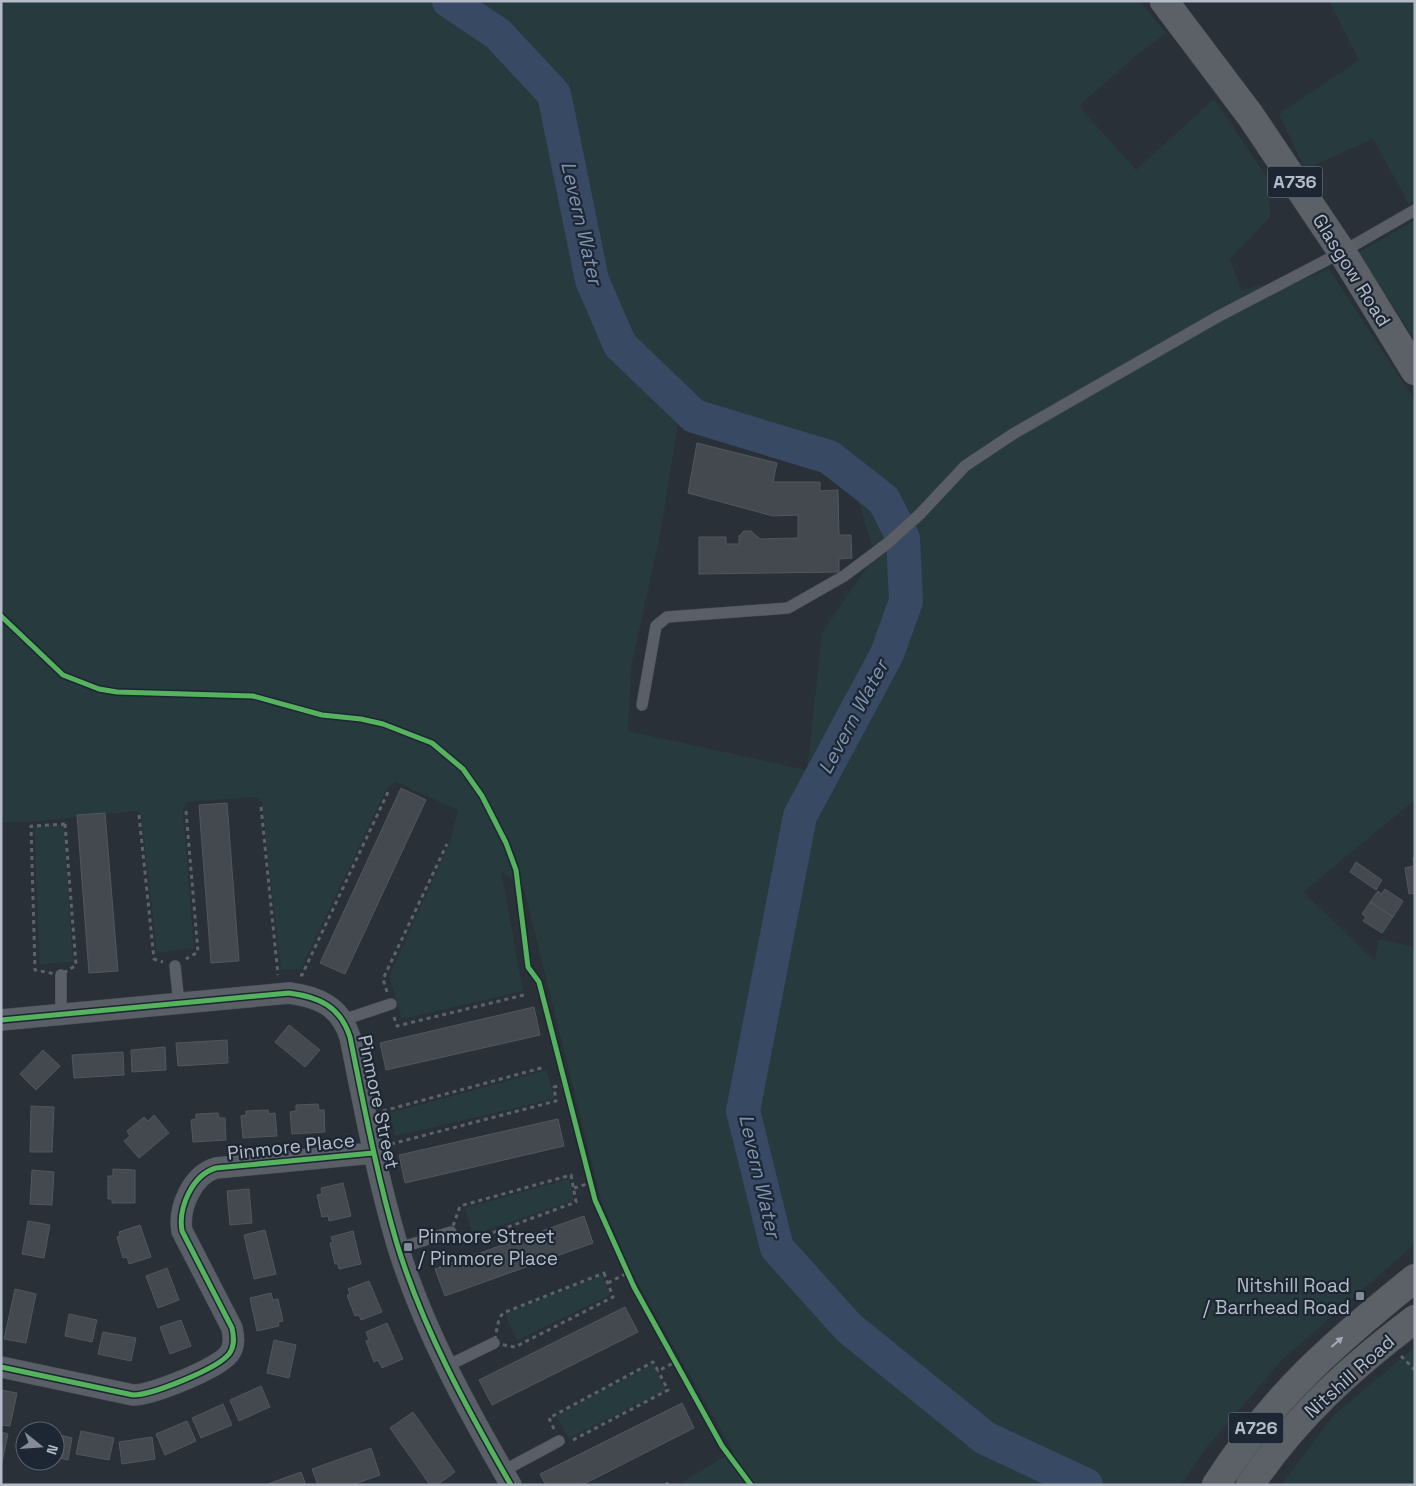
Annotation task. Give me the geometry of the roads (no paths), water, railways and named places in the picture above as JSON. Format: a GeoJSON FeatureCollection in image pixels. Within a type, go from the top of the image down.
{"type":"FeatureCollection","features":[{"type":"Feature","properties":{"kind":"main road","name":"Glasgow Road"},"geometry":{"type":"LineString","coordinates":[[1164,1],[1250,115],[1342,252],[1415,371]]}},
{"type":"Feature","properties":{"kind":"main road","name":"Nitshill Road"},"geometry":{"type":"LineString","coordinates":[[1216,1485],[1240,1448],[1301,1375],[1334,1344],[1415,1278]]}},
{"type":"Feature","properties":{"kind":"main road","name":"Nitshill Road"},"geometry":{"type":"LineString","coordinates":[[1257,1475],[1300,1419],[1335,1383],[1415,1319]]}},
{"type":"Feature","properties":{"kind":"main road"},"geometry":{"type":"LineString","coordinates":[[1240,1448],[1257,1475]]}},
{"type":"Feature","properties":{"kind":"street","name":"Pinmore Street"},"geometry":{"type":"LineString","coordinates":[[1,1020],[289,993],[319,999],[330,1005],[343,1020],[350,1037],[372,1151],[399,1248],[424,1316],[447,1366],[507,1478]]}},
{"type":"Feature","properties":{"kind":"street","name":"Pinmore Place"},"geometry":{"type":"LineString","coordinates":[[1,1367],[133,1395],[142,1395],[169,1386],[220,1361],[229,1354],[233,1346],[232,1328],[182,1231],[180,1222],[184,1203],[201,1177],[208,1171],[216,1168],[372,1151]]}},
{"type":"Feature","properties":{"kind":"lane"},"geometry":{"type":"LineString","coordinates":[[642,705],[656,626],[667,617],[788,608],[844,576],[888,543],[920,514],[965,466],[1013,434],[1219,316],[1342,252],[1415,210]]}},
{"type":"Feature","properties":{"kind":"lane"},"geometry":{"type":"LineString","coordinates":[[175,966],[179,1004]]}},
{"type":"Feature","properties":{"kind":"lane"},"geometry":{"type":"LineString","coordinates":[[61,975],[61,1015]]}},
{"type":"Feature","properties":{"kind":"lane"},"geometry":{"type":"LineString","coordinates":[[343,1020],[391,1004]]}},
{"type":"Feature","properties":{"kind":"lane"},"geometry":{"type":"LineString","coordinates":[[399,1248],[451,1232]]}},
{"type":"Feature","properties":{"kind":"lane"},"geometry":{"type":"LineString","coordinates":[[447,1366],[494,1343]]}},
{"type":"Feature","properties":{"kind":"lane"},"geometry":{"type":"LineString","coordinates":[[507,1478],[559,1441]]}},
{"type":"Feature","properties":{"kind":"waterway","name":"Levern Water"},"geometry":{"type":"LineString","coordinates":[[449,1],[498,34],[554,94],[592,280],[620,345],[694,416],[829,457],[884,500],[903,538],[906,601],[887,654],[800,816],[743,1111],[777,1248],[849,1328],[985,1438],[1086,1485]]}},
{"type":"Feature","properties":{"kind":"place","name":"Pinmore Street / Pinmore Place"},"geometry":{"type":"Point","coordinates":[408,1247]}},
{"type":"Feature","properties":{"kind":"place","name":"Nitshill Road / Barrhead Road"},"geometry":{"type":"Point","coordinates":[1360,1296]}}]}
